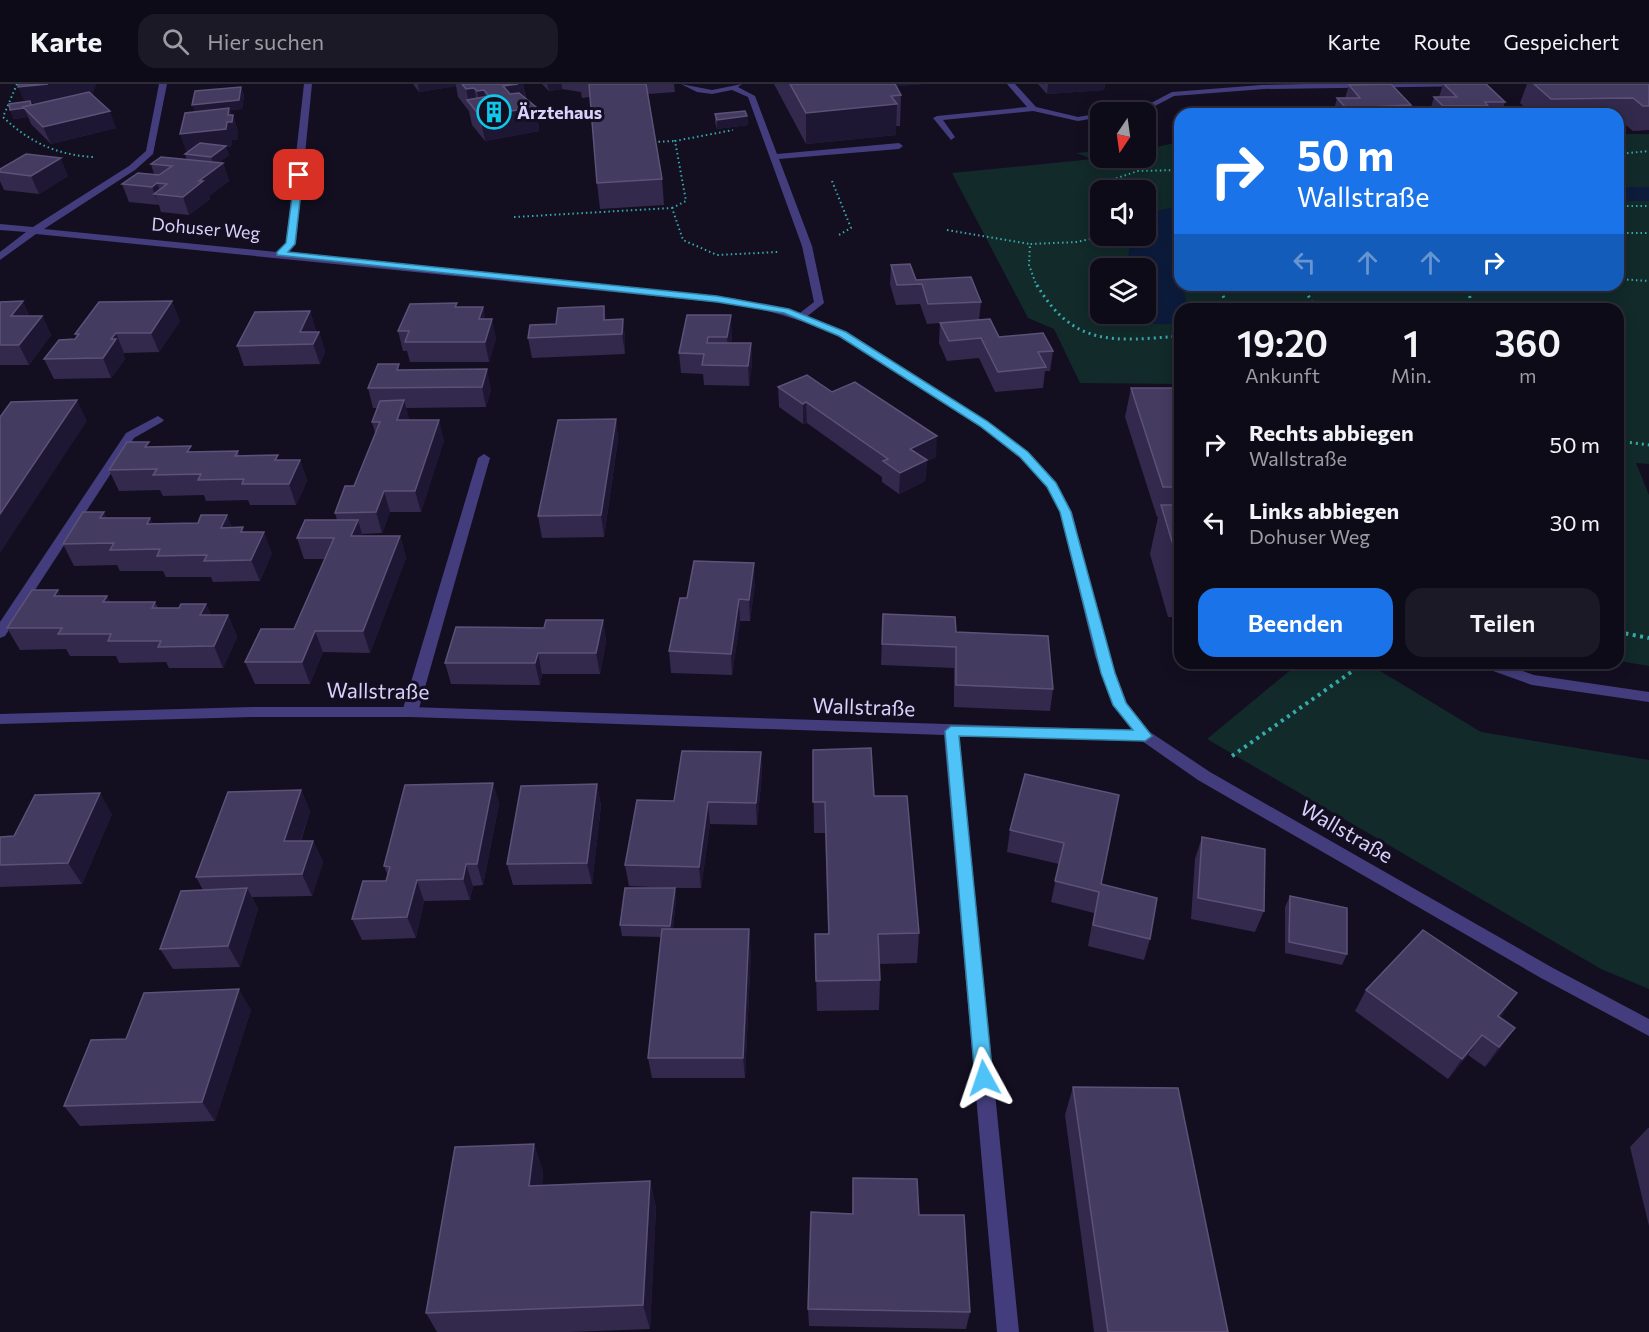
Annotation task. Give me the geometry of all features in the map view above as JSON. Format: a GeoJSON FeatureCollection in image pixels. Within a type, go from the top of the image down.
{"type":"FeatureCollection","features":[{"type":"Feature","properties":{"kind":"street"},"geometry":{"type":"LineString","coordinates":[[0,257],[35,230],[132,168],[150,152],[163,84]]}},
{"type":"Feature","properties":{"kind":"street"},"geometry":{"type":"LineString","coordinates":[[280,254],[291,244],[308,84]]}},
{"type":"Feature","properties":{"kind":"street"},"geometry":{"type":"LineString","coordinates":[[685,84],[689,88],[706,91],[736,86],[751,96],[807,246],[819,303],[801,316]]}},
{"type":"Feature","properties":{"kind":"street"},"geometry":{"type":"LineString","coordinates":[[1011,84],[1033,109]]}},
{"type":"Feature","properties":{"kind":"street"},"geometry":{"type":"LineString","coordinates":[[1156,103],[1172,94],[1240,86],[1477,84]]}},
{"type":"Feature","properties":{"kind":"street"},"geometry":{"type":"LineString","coordinates":[[951,137],[937,118],[1033,109],[1078,119],[1090,117]]}},
{"type":"Feature","properties":{"kind":"street"},"geometry":{"type":"LineString","coordinates":[[775,158],[899,146]]}},
{"type":"Feature","properties":{"kind":"street","name":"Dohuser Weg"},"geometry":{"type":"LineString","coordinates":[[0,226],[734,301],[771,307],[801,316],[843,334],[984,424],[1024,454],[1052,485],[1066,512],[1109,676],[1120,705],[1145,736]]}},
{"type":"Feature","properties":{"kind":"street"},"geometry":{"type":"LineString","coordinates":[[0,633],[118,451],[130,436],[158,420]]}},
{"type":"Feature","properties":{"kind":"street"},"geometry":{"type":"LineString","coordinates":[[410,712],[484,459]]}},
{"type":"Feature","properties":{"kind":"street"},"geometry":{"type":"LineString","coordinates":[[1501,669],[1532,680],[1649,697]]}},
{"type":"Feature","properties":{"kind":"street","name":"Wallstraße"},"geometry":{"type":"LineString","coordinates":[[0,720],[252,712],[410,712],[1145,736],[1204,776],[1547,973],[1649,1028]]}},
{"type":"Feature","properties":{"kind":"street"},"geometry":{"type":"LineString","coordinates":[[951,731],[1008,1332]]}},
{"type":"Feature","properties":{"kind":"path"},"geometry":{"type":"LineString","coordinates":[[17,84],[3,117],[19,133],[44,149],[82,157],[144,157]]}},
{"type":"Feature","properties":{"kind":"path"},"geometry":{"type":"LineString","coordinates":[[654,142],[675,141],[763,124]]}},
{"type":"Feature","properties":{"kind":"path"},"geometry":{"type":"LineString","coordinates":[[514,218],[672,208],[686,201],[675,141]]}},
{"type":"Feature","properties":{"kind":"path"},"geometry":{"type":"LineString","coordinates":[[1624,153],[1649,151]]}},
{"type":"Feature","properties":{"kind":"path"},"geometry":{"type":"LineString","coordinates":[[1114,180],[1136,171],[1174,170]]}},
{"type":"Feature","properties":{"kind":"path"},"geometry":{"type":"LineString","coordinates":[[830,178],[851,228],[837,235],[839,243]]}},
{"type":"Feature","properties":{"kind":"path"},"geometry":{"type":"LineString","coordinates":[[1624,206],[1649,206]]}},
{"type":"Feature","properties":{"kind":"path"},"geometry":{"type":"LineString","coordinates":[[672,208],[683,240],[717,255],[784,252],[807,246]]}},
{"type":"Feature","properties":{"kind":"path"},"geometry":{"type":"LineString","coordinates":[[947,230],[1030,244],[1090,240]]}},
{"type":"Feature","properties":{"kind":"path"},"geometry":{"type":"LineString","coordinates":[[1624,233],[1649,233]]}},
{"type":"Feature","properties":{"kind":"path"},"geometry":{"type":"LineString","coordinates":[[1030,244],[1026,260],[1036,286],[1060,318],[1079,330],[1102,336],[1133,339],[1174,336]]}},
{"type":"Feature","properties":{"kind":"path"},"geometry":{"type":"LineString","coordinates":[[1624,279],[1649,281]]}},
{"type":"Feature","properties":{"kind":"path"},"geometry":{"type":"LineString","coordinates":[[1624,442],[1649,445]]}},
{"type":"Feature","properties":{"kind":"path"},"geometry":{"type":"LineString","coordinates":[[1624,633],[1649,638]]}},
{"type":"Feature","properties":{"kind":"path"},"geometry":{"type":"LineString","coordinates":[[1204,776],[1356,669]]}},
{"type":"Feature","properties":{"kind":"green space"},"geometry":{"type":"Polygon","coordinates":[[[1624,134],[1649,134],[1649,464],[1636,463],[1649,495],[1649,666],[1624,662],[1624,303],[1174,303],[1174,384],[1080,383],[1054,329],[1028,318],[952,173],[1090,159],[1090,168],[1156,168],[1156,147],[1174,143],[1174,291],[1624,291],[1624,134]]]}},
{"type":"Feature","properties":{"kind":"green space"},"geometry":{"type":"Polygon","coordinates":[[[1090,152],[1090,158],[1076,153],[1090,152]]]}},
{"type":"Feature","properties":{"kind":"green space"},"geometry":{"type":"Polygon","coordinates":[[[1292,669],[1377,669],[1481,732],[1649,760],[1649,989],[1601,969],[1207,739],[1292,669]]]}},
{"type":"Feature","properties":{"kind":"water"},"geometry":{"type":"Polygon","coordinates":[[[1624,187],[1649,187],[1649,201],[1624,201],[1624,187]]]}},
{"type":"Feature","properties":{"kind":"water"},"geometry":{"type":"Polygon","coordinates":[[[1174,207],[1174,291],[1184,291],[1187,303],[1174,303],[1174,324],[1156,324],[1156,258],[1128,258],[1129,246],[1156,246],[1156,211],[1174,207]]]}},
{"type":"Feature","properties":{"kind":"building"},"geometry":{"type":"Polygon","coordinates":[[[19,84],[48,84],[18,87],[19,84]]]}},
{"type":"Feature","properties":{"kind":"building"},"geometry":{"type":"Polygon","coordinates":[[[462,84],[518,84],[503,86],[510,94],[519,93],[536,107],[480,116],[467,100],[489,96],[484,90],[466,89],[462,84]]]}},
{"type":"Feature","properties":{"kind":"building"},"geometry":{"type":"Polygon","coordinates":[[[589,84],[646,84],[662,179],[597,183],[589,84]]]}},
{"type":"Feature","properties":{"kind":"building"},"geometry":{"type":"Polygon","coordinates":[[[790,84],[895,84],[901,95],[891,96],[897,104],[806,113],[790,84]]]}},
{"type":"Feature","properties":{"kind":"building"},"geometry":{"type":"Polygon","coordinates":[[[1391,84],[1411,105],[1346,108],[1337,98],[1360,98],[1349,85],[1391,84]]]}},
{"type":"Feature","properties":{"kind":"building"},"geometry":{"type":"Polygon","coordinates":[[[1444,84],[1486,84],[1505,102],[1485,102],[1488,106],[1443,106],[1434,97],[1457,97],[1444,84]]]}},
{"type":"Feature","properties":{"kind":"building"},"geometry":{"type":"Polygon","coordinates":[[[1534,84],[1649,84],[1649,106],[1643,106],[1633,98],[1551,99],[1534,84]]]}},
{"type":"Feature","properties":{"kind":"building"},"geometry":{"type":"Polygon","coordinates":[[[241,87],[239,100],[192,105],[195,91],[241,87]]]}},
{"type":"Feature","properties":{"kind":"building"},"geometry":{"type":"Polygon","coordinates":[[[89,92],[110,111],[43,127],[23,107],[89,92]]]}},
{"type":"Feature","properties":{"kind":"building"},"geometry":{"type":"Polygon","coordinates":[[[30,101],[31,105],[10,110],[9,104],[30,101]]]}},
{"type":"Feature","properties":{"kind":"building"},"geometry":{"type":"Polygon","coordinates":[[[229,108],[228,115],[233,115],[232,122],[227,122],[226,129],[180,134],[185,113],[229,108]]]}},
{"type":"Feature","properties":{"kind":"building"},"geometry":{"type":"Polygon","coordinates":[[[745,111],[747,116],[717,120],[715,114],[745,111]]]}},
{"type":"Feature","properties":{"kind":"building"},"geometry":{"type":"Polygon","coordinates":[[[200,143],[226,146],[211,157],[185,154],[200,143]]]}},
{"type":"Feature","properties":{"kind":"building"},"geometry":{"type":"Polygon","coordinates":[[[26,154],[61,158],[31,176],[0,172],[0,169],[26,154]]]}},
{"type":"Feature","properties":{"kind":"building"},"geometry":{"type":"Polygon","coordinates":[[[161,157],[223,163],[199,181],[203,181],[183,197],[154,194],[167,184],[157,183],[152,187],[122,184],[138,173],[159,175],[172,166],[151,164],[161,157]]]}},
{"type":"Feature","properties":{"kind":"building"},"geometry":{"type":"Polygon","coordinates":[[[910,264],[916,280],[971,277],[981,302],[928,304],[922,284],[897,285],[891,265],[910,264]]]}},
{"type":"Feature","properties":{"kind":"building"},"geometry":{"type":"Polygon","coordinates":[[[23,301],[11,316],[42,316],[19,345],[0,345],[0,302],[23,301]]]}},
{"type":"Feature","properties":{"kind":"building"},"geometry":{"type":"Polygon","coordinates":[[[172,301],[151,333],[116,333],[111,339],[116,339],[103,358],[44,359],[59,340],[75,339],[79,334],[75,334],[99,302],[172,301]]]}},
{"type":"Feature","properties":{"kind":"building"},"geometry":{"type":"Polygon","coordinates":[[[457,303],[455,307],[483,307],[479,319],[492,319],[485,342],[405,342],[409,331],[398,331],[410,304],[457,303]]]}},
{"type":"Feature","properties":{"kind":"building"},"geometry":{"type":"Polygon","coordinates":[[[604,306],[604,320],[623,319],[622,334],[528,338],[530,325],[556,324],[558,308],[604,306]]]}},
{"type":"Feature","properties":{"kind":"building"},"geometry":{"type":"Polygon","coordinates":[[[310,311],[300,332],[319,332],[313,344],[237,346],[255,312],[310,311]]]}},
{"type":"Feature","properties":{"kind":"building"},"geometry":{"type":"Polygon","coordinates":[[[687,315],[731,315],[727,337],[708,337],[707,343],[751,343],[748,366],[702,365],[704,354],[679,353],[687,315]]]}},
{"type":"Feature","properties":{"kind":"building"},"geometry":{"type":"Polygon","coordinates":[[[990,319],[999,337],[1043,333],[1053,351],[1038,352],[1046,367],[998,372],[981,338],[949,341],[940,323],[990,319]]]}},
{"type":"Feature","properties":{"kind":"building"},"geometry":{"type":"Polygon","coordinates":[[[378,364],[399,364],[397,370],[487,369],[482,387],[368,388],[378,364]]]}},
{"type":"Feature","properties":{"kind":"building"},"geometry":{"type":"Polygon","coordinates":[[[807,375],[832,392],[855,382],[937,436],[910,449],[927,460],[900,473],[883,461],[888,459],[806,402],[803,404],[778,387],[807,375]]]}},
{"type":"Feature","properties":{"kind":"building"},"geometry":{"type":"Polygon","coordinates":[[[1131,388],[1174,388],[1174,487],[1163,487],[1131,388]]]}},
{"type":"Feature","properties":{"kind":"building"},"geometry":{"type":"Polygon","coordinates":[[[77,400],[0,514],[0,417],[11,402],[77,400]]]}},
{"type":"Feature","properties":{"kind":"building"},"geometry":{"type":"Polygon","coordinates":[[[404,400],[397,420],[439,420],[415,491],[384,491],[376,512],[335,513],[345,486],[354,486],[380,422],[372,422],[380,401],[404,400]]]}},
{"type":"Feature","properties":{"kind":"building"},"geometry":{"type":"Polygon","coordinates":[[[616,419],[601,515],[538,516],[558,420],[616,419]]]}},
{"type":"Feature","properties":{"kind":"building"},"geometry":{"type":"Polygon","coordinates":[[[127,442],[149,442],[145,447],[191,446],[187,452],[238,451],[235,456],[278,455],[275,460],[300,460],[289,484],[242,484],[244,479],[198,480],[201,474],[153,475],[157,469],[109,470],[127,442]]]}},
{"type":"Feature","properties":{"kind":"building"},"geometry":{"type":"Polygon","coordinates":[[[1161,505],[1174,505],[1174,548],[1161,505]]]}},
{"type":"Feature","properties":{"kind":"building"},"geometry":{"type":"Polygon","coordinates":[[[83,512],[104,512],[100,518],[150,518],[147,524],[198,523],[201,515],[227,515],[221,528],[243,527],[241,532],[264,532],[251,560],[204,561],[207,555],[157,556],[160,549],[110,550],[114,543],[63,544],[83,512]]]}},
{"type":"Feature","properties":{"kind":"building"},"geometry":{"type":"Polygon","coordinates":[[[305,520],[358,520],[351,536],[400,536],[363,631],[315,631],[302,662],[245,662],[261,629],[294,629],[334,538],[297,538],[305,520]]]}},
{"type":"Feature","properties":{"kind":"building"},"geometry":{"type":"Polygon","coordinates":[[[694,561],[754,563],[749,600],[739,599],[731,654],[669,651],[680,598],[687,598],[694,561]]]}},
{"type":"Feature","properties":{"kind":"building"},"geometry":{"type":"Polygon","coordinates":[[[32,590],[58,590],[54,596],[107,596],[103,602],[155,602],[152,608],[179,608],[181,604],[206,604],[200,615],[228,615],[214,646],[158,647],[161,641],[108,641],[111,634],[58,634],[62,628],[7,628],[32,590]]]}},
{"type":"Feature","properties":{"kind":"building"},"geometry":{"type":"Polygon","coordinates":[[[883,614],[955,617],[956,632],[1048,636],[1053,689],[956,685],[956,647],[882,644],[883,614]]]}},
{"type":"Feature","properties":{"kind":"building"},"geometry":{"type":"Polygon","coordinates":[[[546,620],[603,620],[596,653],[538,653],[535,663],[445,663],[456,627],[544,628],[546,620]]]}},
{"type":"Feature","properties":{"kind":"building"},"geometry":{"type":"Polygon","coordinates":[[[871,748],[874,796],[907,796],[919,933],[878,934],[880,980],[816,981],[815,934],[829,934],[825,802],[813,802],[813,750],[871,748]]]}},
{"type":"Feature","properties":{"kind":"building"},"geometry":{"type":"Polygon","coordinates":[[[682,751],[761,752],[756,803],[708,802],[699,867],[625,865],[637,800],[674,801],[682,751]]]}},
{"type":"Feature","properties":{"kind":"building"},"geometry":{"type":"Polygon","coordinates":[[[1025,774],[1119,795],[1101,884],[1157,898],[1150,939],[1093,925],[1099,892],[1055,881],[1064,843],[1010,830],[1025,774]]]}},
{"type":"Feature","properties":{"kind":"building"},"geometry":{"type":"Polygon","coordinates":[[[493,783],[477,864],[466,864],[463,879],[417,880],[407,917],[352,919],[363,881],[386,881],[390,867],[384,866],[405,785],[493,783]]]}},
{"type":"Feature","properties":{"kind":"building"},"geometry":{"type":"Polygon","coordinates":[[[597,784],[587,863],[507,864],[521,786],[597,784]]]}},
{"type":"Feature","properties":{"kind":"building"},"geometry":{"type":"Polygon","coordinates":[[[301,790],[284,841],[313,841],[302,874],[196,877],[228,792],[301,790]]]}},
{"type":"Feature","properties":{"kind":"building"},"geometry":{"type":"Polygon","coordinates":[[[100,793],[68,863],[0,865],[0,837],[14,836],[35,795],[100,793]]]}},
{"type":"Feature","properties":{"kind":"building"},"geometry":{"type":"Polygon","coordinates":[[[1202,837],[1265,849],[1264,911],[1198,898],[1202,837]]]}},
{"type":"Feature","properties":{"kind":"building"},"geometry":{"type":"Polygon","coordinates":[[[247,888],[228,946],[160,949],[181,891],[247,888]]]}},
{"type":"Feature","properties":{"kind":"building"},"geometry":{"type":"Polygon","coordinates":[[[625,888],[675,888],[670,926],[620,925],[625,888]]]}},
{"type":"Feature","properties":{"kind":"building"},"geometry":{"type":"Polygon","coordinates":[[[1290,896],[1347,908],[1347,954],[1289,942],[1290,896]]]}},
{"type":"Feature","properties":{"kind":"building"},"geometry":{"type":"Polygon","coordinates":[[[662,929],[749,929],[743,1058],[648,1058],[662,929]]]}},
{"type":"Feature","properties":{"kind":"building"},"geometry":{"type":"Polygon","coordinates":[[[1423,930],[1517,993],[1498,1016],[1515,1028],[1499,1047],[1482,1035],[1462,1059],[1366,990],[1423,930]]]}},
{"type":"Feature","properties":{"kind":"building"},"geometry":{"type":"Polygon","coordinates":[[[239,989],[202,1102],[64,1106],[91,1040],[126,1039],[144,993],[239,989]]]}},
{"type":"Feature","properties":{"kind":"building"},"geometry":{"type":"Polygon","coordinates":[[[1073,1087],[1178,1088],[1228,1332],[1108,1332],[1073,1087]]]}},
{"type":"Feature","properties":{"kind":"building"},"geometry":{"type":"Polygon","coordinates":[[[534,1144],[529,1186],[650,1181],[643,1305],[426,1313],[455,1147],[534,1144]]]}},
{"type":"Feature","properties":{"kind":"building"},"geometry":{"type":"Polygon","coordinates":[[[853,1178],[917,1179],[919,1215],[964,1215],[970,1312],[808,1309],[811,1212],[853,1214],[853,1178]]]}},
{"type":"Feature","properties":{"kind":"place","name":"Ärztehaus"},"geometry":{"type":"Point","coordinates":[494,112]}},
{"type":"Feature","properties":{"kind":"route"},"geometry":{"type":"LineString","coordinates":[[299,175],[291,244],[280,254],[717,299],[786,311],[843,334],[984,424],[1024,454],[1052,485],[1066,512],[1108,673],[1120,705],[1145,736],[951,731],[984,1078]]}}]}
